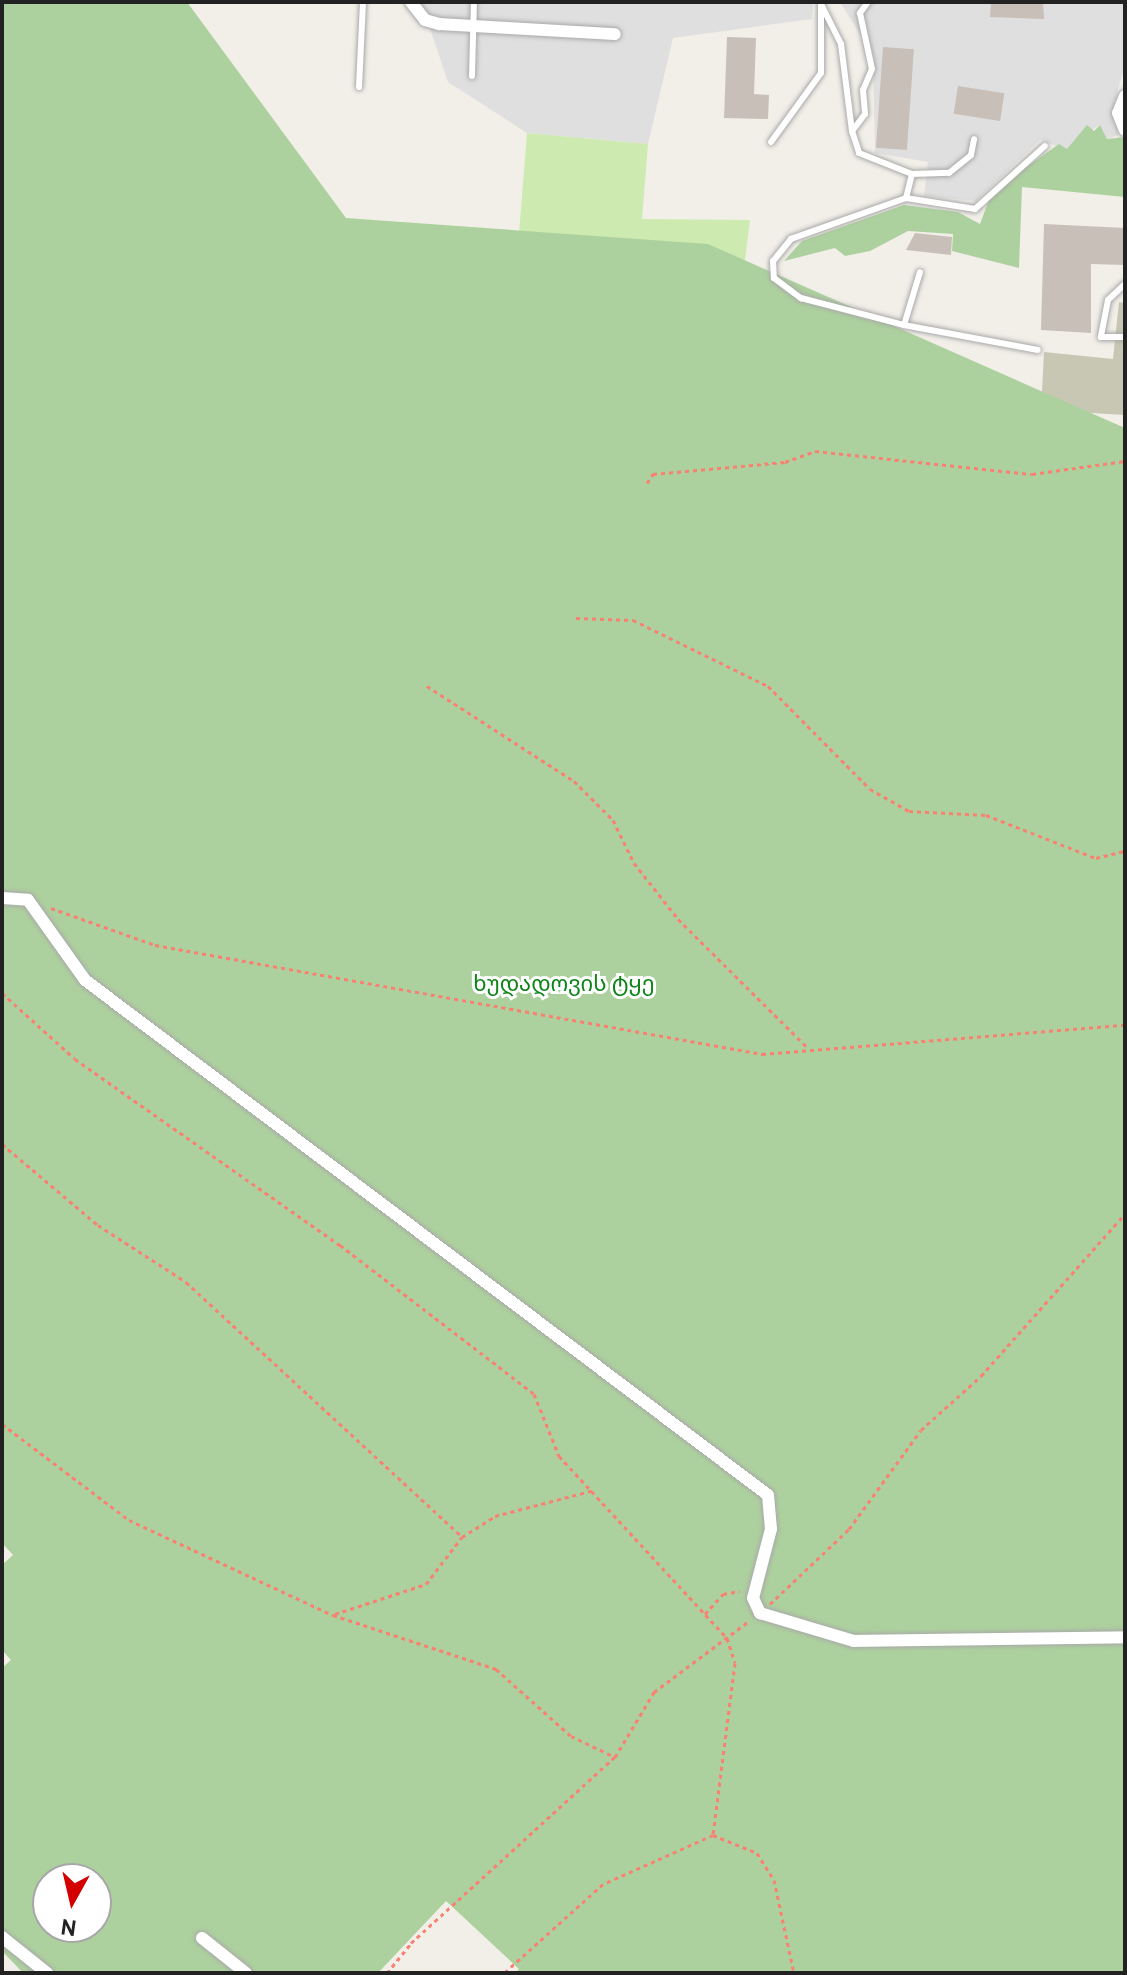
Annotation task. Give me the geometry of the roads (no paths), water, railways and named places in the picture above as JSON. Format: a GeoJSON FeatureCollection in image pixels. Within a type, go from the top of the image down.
{"type":"FeatureCollection","features":[{"type":"Feature","properties":{"kind":"street"},"geometry":{"type":"LineString","coordinates":[[411,2],[425,20],[615,34]]}},
{"type":"Feature","properties":{"kind":"street"},"geometry":{"type":"LineString","coordinates":[[1125,96],[1118,113],[1125,130]]}},
{"type":"Feature","properties":{"kind":"street"},"geometry":{"type":"LineString","coordinates":[[2,898],[28,900],[85,980],[768,1495],[771,1529],[753,1598],[760,1613],[854,1641],[1125,1637]]}},
{"type":"Feature","properties":{"kind":"street"},"geometry":{"type":"LineString","coordinates":[[2,1937],[47,1973]]}},
{"type":"Feature","properties":{"kind":"street"},"geometry":{"type":"LineString","coordinates":[[202,1938],[246,1973]]}},
{"type":"Feature","properties":{"kind":"lane"},"geometry":{"type":"LineString","coordinates":[[359,87],[363,2]]}},
{"type":"Feature","properties":{"kind":"lane"},"geometry":{"type":"LineString","coordinates":[[472,76],[474,2]]}},
{"type":"Feature","properties":{"kind":"lane"},"geometry":{"type":"LineString","coordinates":[[852,131],[865,114],[863,90],[872,69],[860,13],[868,2]]}},
{"type":"Feature","properties":{"kind":"lane"},"geometry":{"type":"LineString","coordinates":[[821,3],[841,44],[852,131],[859,153],[912,174],[961,167],[974,139]]}},
{"type":"Feature","properties":{"kind":"lane"},"geometry":{"type":"LineString","coordinates":[[771,142],[821,73],[821,3]]}},
{"type":"Feature","properties":{"kind":"lane"},"geometry":{"type":"LineString","coordinates":[[1038,350],[904,325],[801,298],[774,278],[773,261],[813,228],[906,198],[975,209],[1045,146]]}},
{"type":"Feature","properties":{"kind":"lane"},"geometry":{"type":"LineString","coordinates":[[906,198],[912,174]]}},
{"type":"Feature","properties":{"kind":"lane"},"geometry":{"type":"LineString","coordinates":[[904,325],[920,272]]}},
{"type":"Feature","properties":{"kind":"lane"},"geometry":{"type":"LineString","coordinates":[[1125,284],[1108,300],[1101,337],[1125,337]]}},
{"type":"Feature","properties":{"kind":"park label","name":"ხუდადოვის ტყე"},"geometry":{"type":"Point","coordinates":[564,986]}}]}
